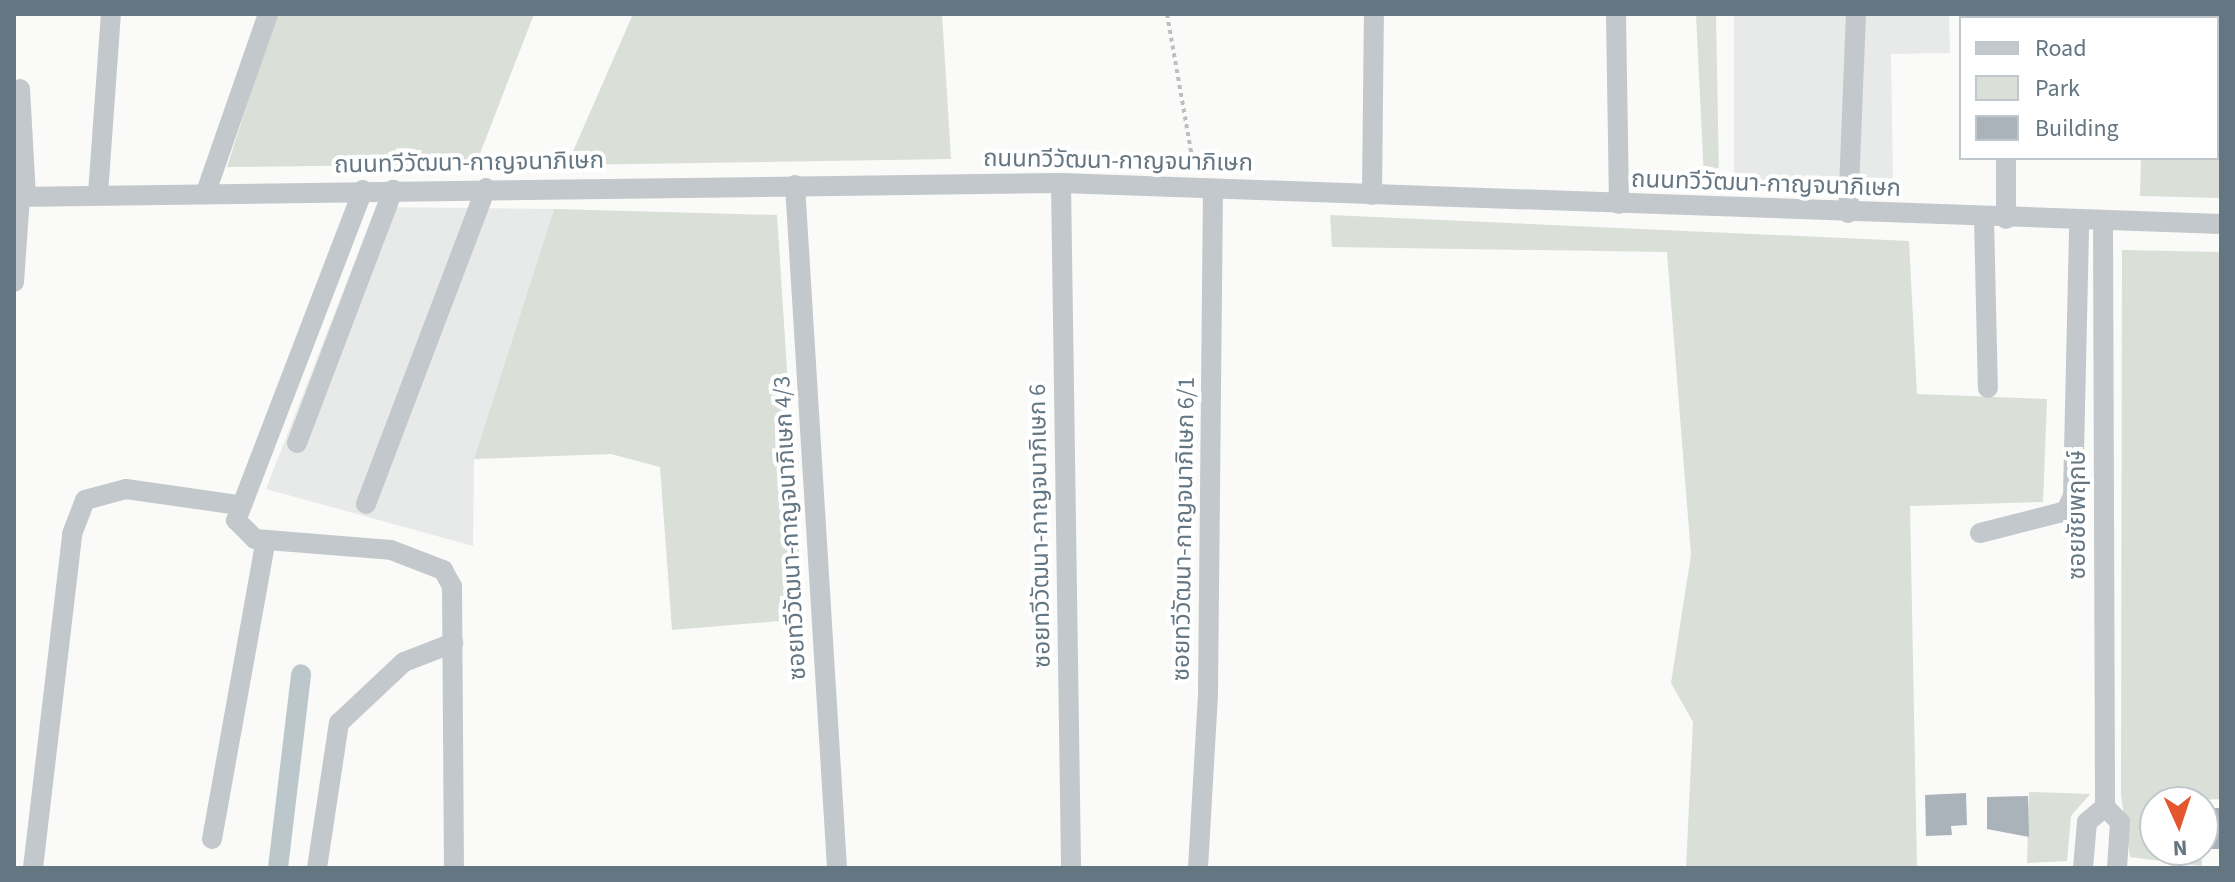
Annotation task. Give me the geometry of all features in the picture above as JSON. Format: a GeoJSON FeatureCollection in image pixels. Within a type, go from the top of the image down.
{"type":"FeatureCollection","features":[{"type":"Feature","properties":{"kind":"street"},"geometry":{"type":"LineString","coordinates":[[98,194],[111,14]]}},
{"type":"Feature","properties":{"kind":"street"},"geometry":{"type":"LineString","coordinates":[[206,192],[268,14]]}},
{"type":"Feature","properties":{"kind":"street"},"geometry":{"type":"LineString","coordinates":[[1372,195],[1374,14]]}},
{"type":"Feature","properties":{"kind":"street"},"geometry":{"type":"LineString","coordinates":[[1616,14],[1619,204]]}},
{"type":"Feature","properties":{"kind":"street"},"geometry":{"type":"LineString","coordinates":[[1848,213],[1856,14]]}},
{"type":"Feature","properties":{"kind":"street"},"geometry":{"type":"LineString","coordinates":[[14,282],[20,197],[20,89]]}},
{"type":"Feature","properties":{"kind":"street"},"geometry":{"type":"LineString","coordinates":[[2006,160],[2006,219]]}},
{"type":"Feature","properties":{"kind":"street","name":"ถนนทวีวัฒนา-กาญจนาภิเษก"},"geometry":{"type":"LineString","coordinates":[[20,197],[486,188],[1061,183],[2079,222],[2221,224]]}},
{"type":"Feature","properties":{"kind":"street","name":"ซอยทวีวัฒนา-กาญจนาภิเษก 6"},"geometry":{"type":"LineString","coordinates":[[1061,183],[1071,868]]}},
{"type":"Feature","properties":{"kind":"street","name":"ซอยทวีวัฒนา-กาญจนาภิเษก 4/3"},"geometry":{"type":"LineString","coordinates":[[795,185],[837,868]]}},
{"type":"Feature","properties":{"kind":"street"},"geometry":{"type":"LineString","coordinates":[[366,504],[486,188]]}},
{"type":"Feature","properties":{"kind":"street","name":"ซอยทวีวัฒนา-กาญจนาภิเษก 6/1"},"geometry":{"type":"LineString","coordinates":[[1198,868],[1208,692],[1205,189]]}},
{"type":"Feature","properties":{"kind":"street"},"geometry":{"type":"LineString","coordinates":[[363,190],[239,505],[236,520],[266,540],[428,560],[452,586],[454,868]]}},
{"type":"Feature","properties":{"kind":"street"},"geometry":{"type":"LineString","coordinates":[[297,443],[393,190]]}},
{"type":"Feature","properties":{"kind":"street"},"geometry":{"type":"LineString","coordinates":[[1984,218],[1988,388]]}},
{"type":"Feature","properties":{"kind":"street"},"geometry":{"type":"LineString","coordinates":[[1980,533],[2066,511],[2073,496],[2079,222]]}},
{"type":"Feature","properties":{"kind":"street","name":"ซอยชัยพฤกษ์"},"geometry":{"type":"LineString","coordinates":[[2103,222],[2105,807],[2120,822],[2117,868]]}},
{"type":"Feature","properties":{"kind":"street"},"geometry":{"type":"LineString","coordinates":[[33,868],[72,534],[85,500],[126,489],[239,505]]}},
{"type":"Feature","properties":{"kind":"street"},"geometry":{"type":"LineString","coordinates":[[212,839],[266,540]]}},
{"type":"Feature","properties":{"kind":"street"},"geometry":{"type":"LineString","coordinates":[[317,868],[339,723],[404,662],[453,643]]}},
{"type":"Feature","properties":{"kind":"street"},"geometry":{"type":"LineString","coordinates":[[2083,868],[2087,822],[2105,807]]}},
{"type":"Feature","properties":{"kind":"path"},"geometry":{"type":"LineString","coordinates":[[1167,14],[1205,189]]}},
{"type":"Feature","properties":{"kind":"shaded area"},"geometry":{"type":"Polygon","coordinates":[[[1734,14],[1949,14],[1950,53],[1891,54],[1893,185],[1734,181],[1734,14]]]}},
{"type":"Feature","properties":{"kind":"shaded area"},"geometry":{"type":"Polygon","coordinates":[[[376,207],[554,209],[474,459],[473,546],[266,489],[376,207]]]}},
{"type":"Feature","properties":{"kind":"green space"},"geometry":{"type":"Polygon","coordinates":[[[276,14],[534,14],[476,164],[227,167],[276,14]]]}},
{"type":"Feature","properties":{"kind":"green space"},"geometry":{"type":"Polygon","coordinates":[[[633,14],[942,14],[951,159],[567,165],[633,14]]]}},
{"type":"Feature","properties":{"kind":"green space"},"geometry":{"type":"Polygon","coordinates":[[[1696,14],[1716,14],[1719,178],[1704,179],[1696,14]]]}},
{"type":"Feature","properties":{"kind":"green space"},"geometry":{"type":"Polygon","coordinates":[[[2145,14],[2221,14],[2221,198],[2140,196],[2141,160],[2219,160],[2219,16],[2145,14]]]}},
{"type":"Feature","properties":{"kind":"green space"},"geometry":{"type":"Polygon","coordinates":[[[554,209],[777,215],[803,619],[672,630],[660,467],[611,454],[474,459],[554,209]]]}},
{"type":"Feature","properties":{"kind":"green space"},"geometry":{"type":"Polygon","coordinates":[[[1330,215],[1909,241],[1917,394],[2047,399],[2043,502],[1910,506],[1917,868],[1686,868],[1693,722],[1671,683],[1691,555],[1667,252],[1332,247],[1330,215]]]}},
{"type":"Feature","properties":{"kind":"green space"},"geometry":{"type":"Polygon","coordinates":[[[2122,250],[2221,252],[2221,799],[2219,786],[2139,786],[2139,858],[2130,857],[2121,795],[2122,250]]]}},
{"type":"Feature","properties":{"kind":"green space"},"geometry":{"type":"Polygon","coordinates":[[[2029,792],[2090,794],[2071,816],[2067,861],[2027,863],[2029,792]]]}},
{"type":"Feature","properties":{"kind":"building"},"geometry":{"type":"Polygon","coordinates":[[[1966,793],[1967,825],[1951,826],[1952,835],[1926,836],[1925,795],[1966,793]]]}},
{"type":"Feature","properties":{"kind":"building"},"geometry":{"type":"Polygon","coordinates":[[[2028,796],[2029,837],[1987,829],[1987,797],[2028,796]]]}},
{"type":"Feature","properties":{"kind":"building"},"geometry":{"type":"Polygon","coordinates":[[[2219,808],[2221,808],[2219,849],[2219,808]]]}},
{"type":"Feature","properties":{"kind":"waterway"},"geometry":{"type":"LineString","coordinates":[[278,868],[301,674]]}}]}
